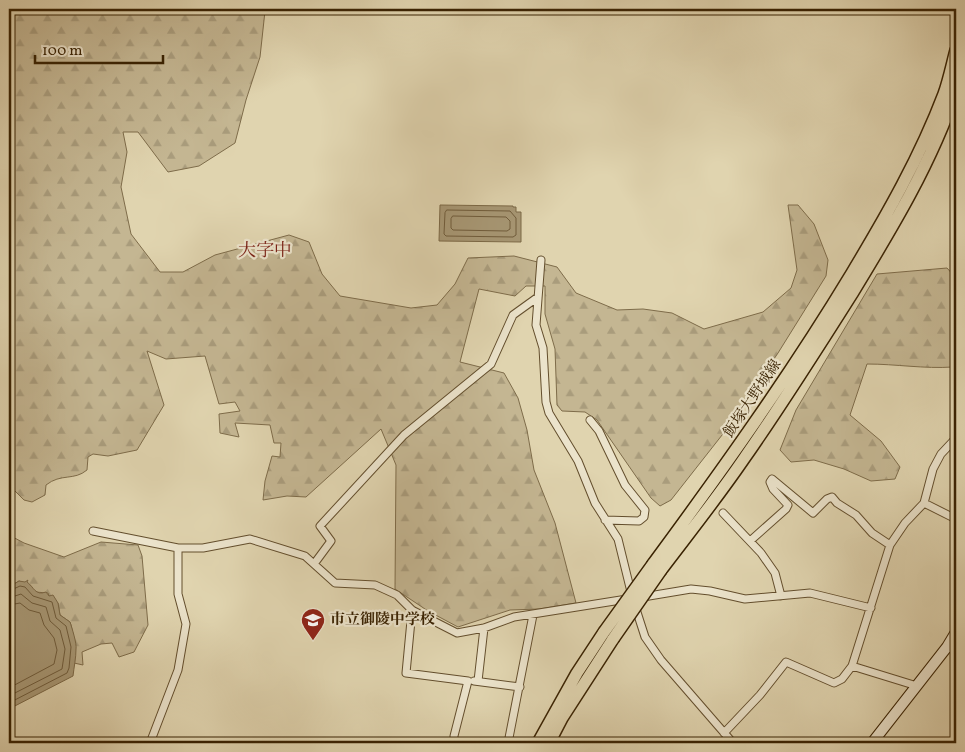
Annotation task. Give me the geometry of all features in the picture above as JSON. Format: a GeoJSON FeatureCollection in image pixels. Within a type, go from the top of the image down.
{"type":"FeatureCollection","features":[{"type":"Feature","properties":{"kind":"main road","name":"飯塚大野城線"},"geometry":{"type":"LineString","coordinates":[[538,743],[577,673],[609,635],[657,567],[774,397],[832,307],[904,184],[926,139],[944,92],[956,50]]}},
{"type":"Feature","properties":{"kind":"main road","name":"飯塚大野城線"},"geometry":{"type":"LineString","coordinates":[[657,567],[742,462],[811,360],[880,248],[932,150],[956,90]]}},
{"type":"Feature","properties":{"kind":"main road","name":"飯塚大野城線"},"geometry":{"type":"LineString","coordinates":[[549,743],[609,635]]}},
{"type":"Feature","properties":{"kind":"street"},"geometry":{"type":"LineString","coordinates":[[541,260],[536,324],[543,348],[546,402],[549,413],[578,461],[594,503],[618,539],[632,599],[645,637],[661,660],[733,743]]}},
{"type":"Feature","properties":{"kind":"street"},"geometry":{"type":"LineString","coordinates":[[314,564],[331,541],[320,526],[404,435],[491,364],[513,315],[538,297]]}},
{"type":"Feature","properties":{"kind":"street"},"geometry":{"type":"LineString","coordinates":[[590,420],[599,431],[625,485],[645,510],[644,517],[639,521],[605,520]]}},
{"type":"Feature","properties":{"kind":"street"},"geometry":{"type":"LineString","coordinates":[[724,734],[760,695],[786,662],[834,683],[842,679],[852,666],[890,545],[905,523],[924,503],[932,469],[941,454],[956,438]]}},
{"type":"Feature","properties":{"kind":"street"},"geometry":{"type":"LineString","coordinates":[[750,541],[786,509],[788,505],[773,489],[770,482],[772,479],[813,513],[832,497],[837,503],[856,515],[872,533],[890,545]]}},
{"type":"Feature","properties":{"kind":"street"},"geometry":{"type":"LineString","coordinates":[[924,503],[956,519]]}},
{"type":"Feature","properties":{"kind":"street"},"geometry":{"type":"LineString","coordinates":[[723,513],[761,553],[775,574],[781,596]]}},
{"type":"Feature","properties":{"kind":"street"},"geometry":{"type":"LineString","coordinates":[[93,531],[178,548],[203,548],[250,539],[305,556],[335,583],[375,585],[397,595],[412,610],[457,633],[484,628],[514,617],[690,589],[710,591],[745,599],[810,593],[871,608]]}},
{"type":"Feature","properties":{"kind":"street"},"geometry":{"type":"LineString","coordinates":[[150,743],[178,670],[186,624],[178,594],[178,548]]}},
{"type":"Feature","properties":{"kind":"street"},"geometry":{"type":"LineString","coordinates":[[412,610],[406,673],[520,687]]}},
{"type":"Feature","properties":{"kind":"street"},"geometry":{"type":"LineString","coordinates":[[508,743],[533,615]]}},
{"type":"Feature","properties":{"kind":"street"},"geometry":{"type":"LineString","coordinates":[[478,681],[484,628]]}},
{"type":"Feature","properties":{"kind":"street"},"geometry":{"type":"LineString","coordinates":[[873,742],[917,686],[952,649],[956,632]]}},
{"type":"Feature","properties":{"kind":"street"},"geometry":{"type":"LineString","coordinates":[[852,666],[917,686]]}},
{"type":"Feature","properties":{"kind":"street"},"geometry":{"type":"LineString","coordinates":[[454,743],[454,736],[468,681]]}},
{"type":"Feature","properties":{"kind":"street"},"geometry":{"type":"LineString","coordinates":[[873,742],[889,743]]}},
{"type":"Feature","properties":{"kind":"green space"},"geometry":{"type":"Polygon","coordinates":[[[9,9],[277,9],[265,11],[260,57],[235,143],[199,166],[168,172],[138,132],[123,132],[127,152],[121,187],[131,234],[160,272],[183,272],[215,255],[289,235],[309,242],[322,274],[340,296],[411,308],[437,305],[455,284],[468,258],[514,256],[557,267],[576,293],[617,310],[643,309],[672,313],[704,329],[763,312],[791,288],[797,270],[788,205],[798,205],[814,224],[828,260],[826,276],[778,353],[726,430],[671,500],[660,506],[651,498],[597,420],[585,412],[562,411],[557,405],[555,349],[545,314],[545,286],[526,286],[515,296],[479,289],[460,362],[504,373],[518,398],[527,430],[534,470],[555,523],[576,603],[539,609],[510,610],[458,627],[428,611],[395,589],[396,465],[381,429],[306,497],[287,496],[263,500],[265,481],[272,456],[280,457],[281,443],[274,443],[270,425],[235,423],[239,437],[220,433],[219,414],[240,411],[235,402],[219,404],[205,356],[166,359],[147,351],[164,405],[137,450],[108,456],[93,454],[88,457],[87,470],[77,475],[52,481],[46,485],[45,495],[32,502],[24,500],[9,485],[9,9]]]}},
{"type":"Feature","properties":{"kind":"green space"},"geometry":{"type":"Polygon","coordinates":[[[947,268],[956,278],[956,363],[953,367],[867,364],[850,415],[881,441],[900,467],[895,479],[871,481],[844,469],[814,460],[791,462],[780,450],[796,410],[877,274],[947,268]]]}},
{"type":"Feature","properties":{"kind":"green space"},"geometry":{"type":"Polygon","coordinates":[[[9,535],[24,543],[64,557],[101,542],[138,545],[142,556],[148,625],[134,652],[119,657],[112,643],[101,644],[82,652],[83,665],[74,663],[75,643],[71,625],[70,622],[60,615],[58,603],[48,593],[35,592],[30,585],[19,581],[9,587],[9,535]]]}},
{"type":"Feature","properties":{"kind":"water"},"geometry":{"type":"Polygon","coordinates":[[[440,205],[516,207],[516,212],[521,212],[521,242],[439,241],[440,205]]]}},
{"type":"Feature","properties":{"kind":"water"},"geometry":{"type":"Polygon","coordinates":[[[28,580],[27,582],[37,592],[46,592],[49,596],[53,595],[58,603],[60,615],[70,622],[76,647],[73,676],[9,709],[9,587],[19,581],[25,582],[28,580]]]}},
{"type":"Feature","properties":{"kind":"place","name":"市立御陵中学校"},"geometry":{"type":"Point","coordinates":[313,641]}},
{"type":"Feature","properties":{"kind":"district","name":"大字中"},"geometry":{"type":"Point","coordinates":[265,251]}}]}
